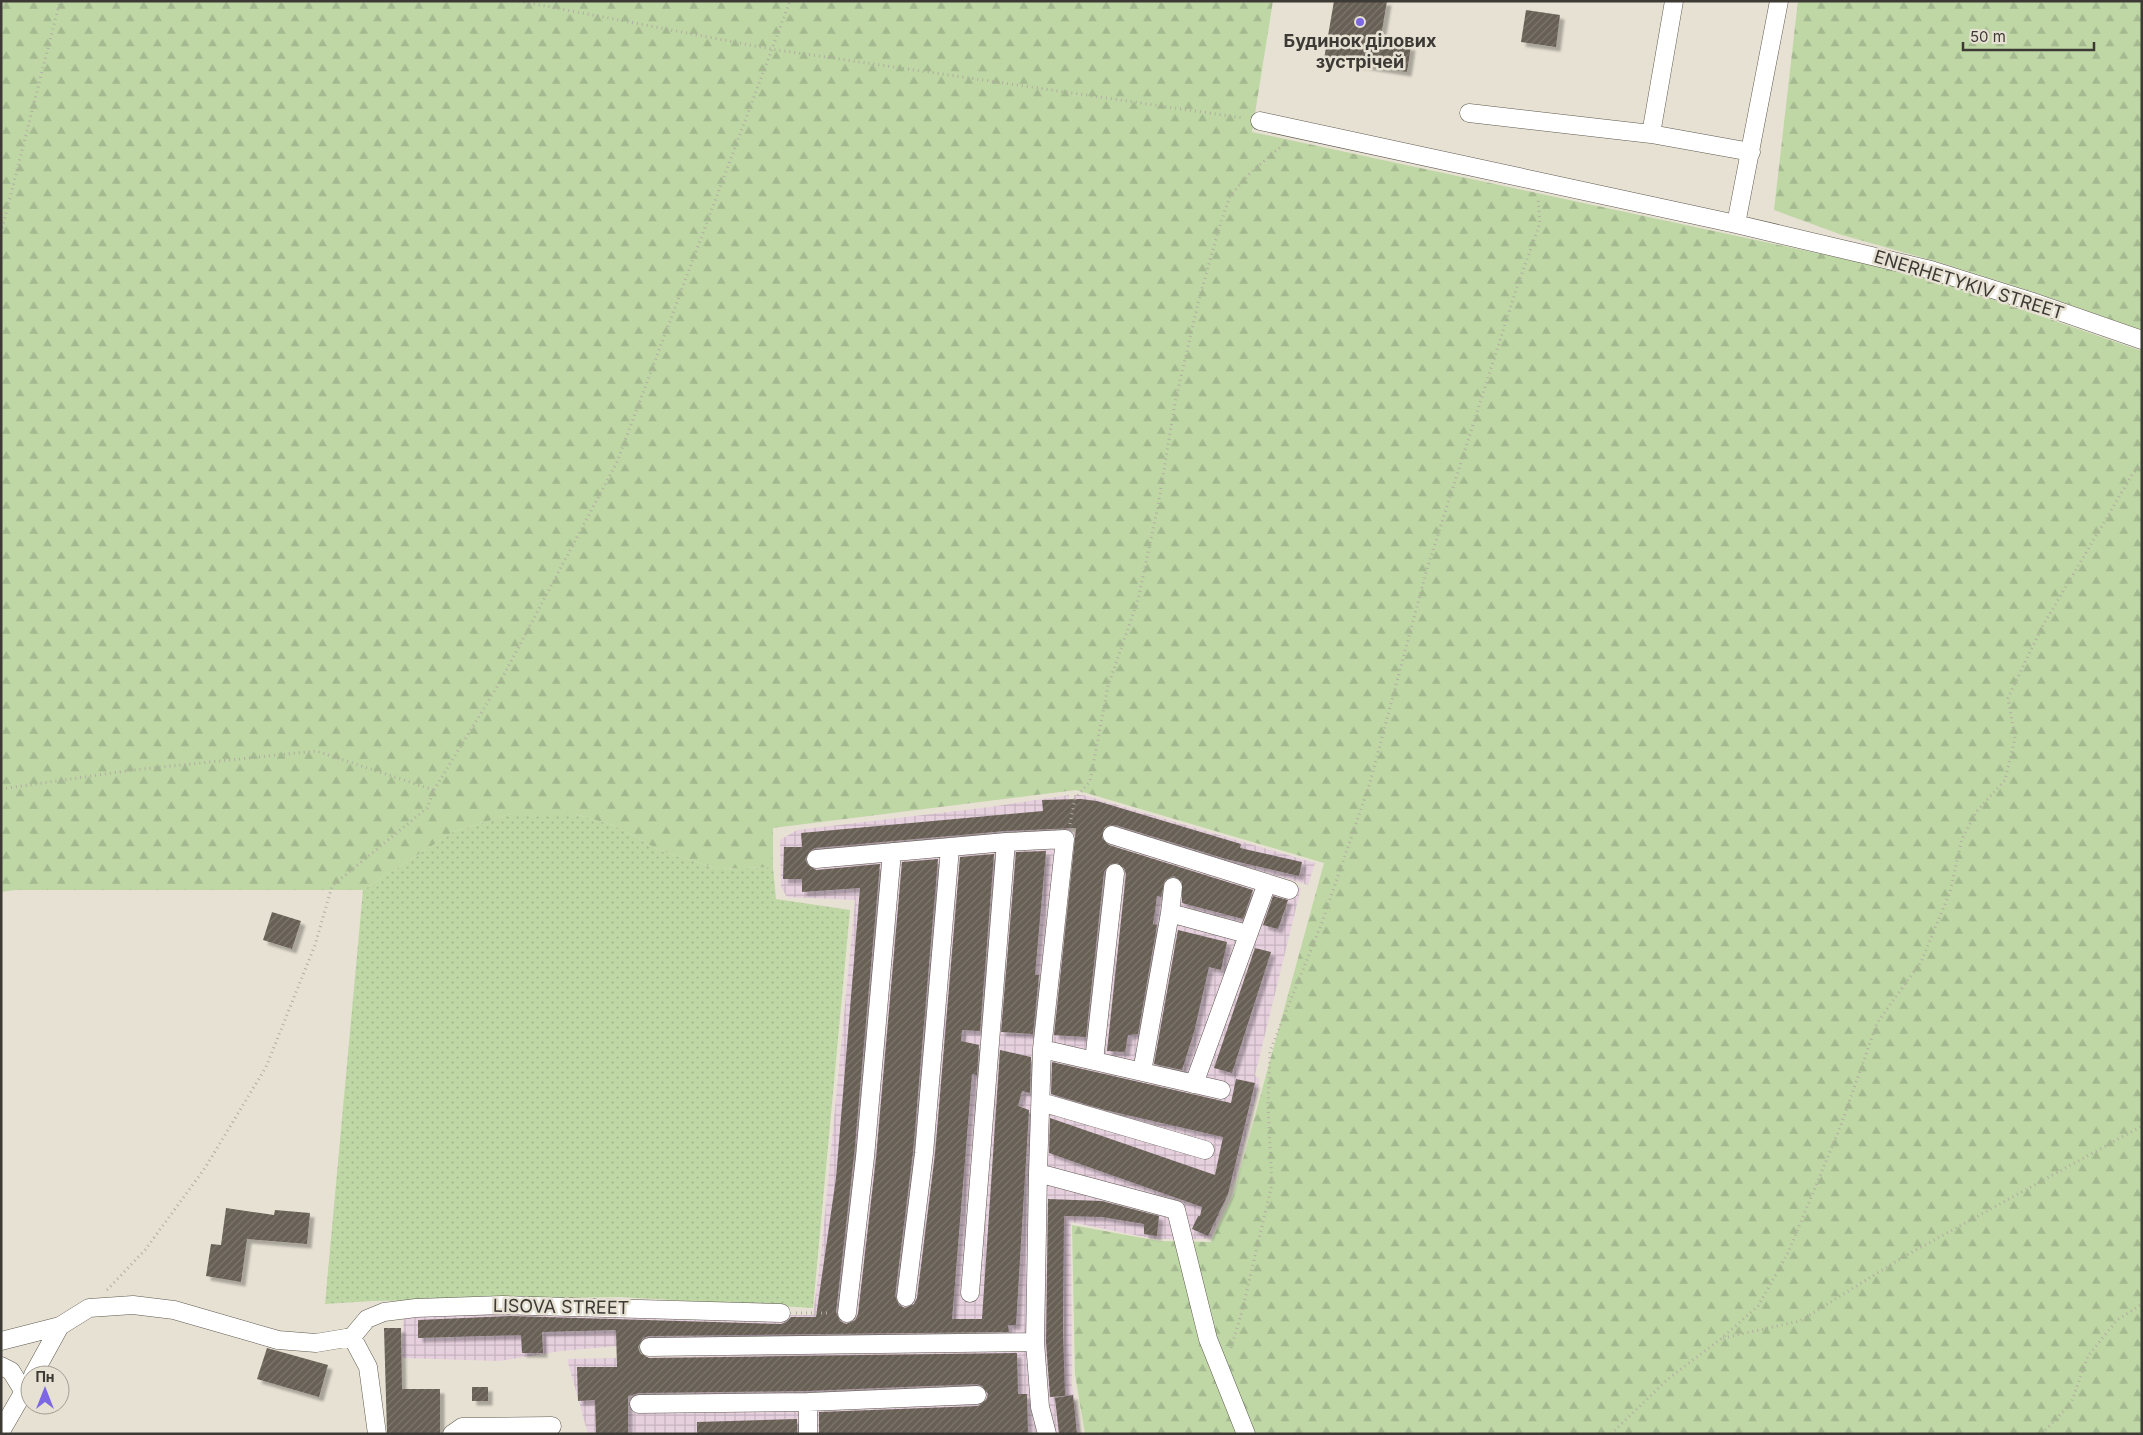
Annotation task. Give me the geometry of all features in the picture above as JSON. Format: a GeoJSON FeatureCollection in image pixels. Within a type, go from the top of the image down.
{"type":"FeatureCollection","features":[{"type":"Feature","properties":{"kind":"street"},"geometry":{"type":"LineString","coordinates":[[1651,134],[1674,1]]}},
{"type":"Feature","properties":{"kind":"street"},"geometry":{"type":"LineString","coordinates":[[1736,224],[1779,1]]}},
{"type":"Feature","properties":{"kind":"street"},"geometry":{"type":"LineString","coordinates":[[1469,113],[1651,134],[1751,152]]}},
{"type":"Feature","properties":{"kind":"street","name":"ENERHETYKIV STREET"},"geometry":{"type":"LineString","coordinates":[[1260,120],[1736,224],[1931,270],[2030,301],[2142,340]]}},
{"type":"Feature","properties":{"kind":"street"},"geometry":{"type":"LineString","coordinates":[[1112,835],[1289,890]]}},
{"type":"Feature","properties":{"kind":"street"},"geometry":{"type":"LineString","coordinates":[[816,859],[1006,842],[1065,839],[1042,1049],[1038,1173],[1035,1342],[1040,1407],[1047,1434]]}},
{"type":"Feature","properties":{"kind":"street"},"geometry":{"type":"LineString","coordinates":[[970,1293],[1006,842]]}},
{"type":"Feature","properties":{"kind":"street"},"geometry":{"type":"LineString","coordinates":[[906,1297],[924,1153],[950,848]]}},
{"type":"Feature","properties":{"kind":"street"},"geometry":{"type":"LineString","coordinates":[[847,1313],[865,1157],[892,852]]}},
{"type":"Feature","properties":{"kind":"street"},"geometry":{"type":"LineString","coordinates":[[1094,1061],[1115,873]]}},
{"type":"Feature","properties":{"kind":"street"},"geometry":{"type":"LineString","coordinates":[[1194,1084],[1267,882]]}},
{"type":"Feature","properties":{"kind":"street"},"geometry":{"type":"LineString","coordinates":[[1142,1072],[1173,887]]}},
{"type":"Feature","properties":{"kind":"street"},"geometry":{"type":"LineString","coordinates":[[1170,913],[1247,934]]}},
{"type":"Feature","properties":{"kind":"street"},"geometry":{"type":"LineString","coordinates":[[1042,1049],[1222,1090]]}},
{"type":"Feature","properties":{"kind":"street"},"geometry":{"type":"LineString","coordinates":[[1041,1102],[1205,1150]]}},
{"type":"Feature","properties":{"kind":"street"},"geometry":{"type":"LineString","coordinates":[[1038,1173],[1176,1210],[1208,1339],[1246,1434]]}},
{"type":"Feature","properties":{"kind":"street"},"geometry":{"type":"LineString","coordinates":[[1,1341],[60,1326],[89,1308],[133,1305],[174,1310],[278,1340],[316,1343],[352,1338],[368,1367],[376,1434]]}},
{"type":"Feature","properties":{"kind":"street","name":"LISOVA STREET"},"geometry":{"type":"LineString","coordinates":[[352,1338],[367,1319],[384,1312],[416,1308],[503,1305],[781,1313]]}},
{"type":"Feature","properties":{"kind":"street"},"geometry":{"type":"LineString","coordinates":[[39,1365],[60,1326]]}},
{"type":"Feature","properties":{"kind":"street"},"geometry":{"type":"LineString","coordinates":[[649,1347],[1035,1342]]}},
{"type":"Feature","properties":{"kind":"street"},"geometry":{"type":"LineString","coordinates":[[1,1366],[11,1371],[20,1379]]}},
{"type":"Feature","properties":{"kind":"street"},"geometry":{"type":"LineString","coordinates":[[639,1404],[808,1402],[977,1394]]}},
{"type":"Feature","properties":{"kind":"street"},"geometry":{"type":"LineString","coordinates":[[1,1431],[20,1398]]}},
{"type":"Feature","properties":{"kind":"street"},"geometry":{"type":"LineString","coordinates":[[808,1402],[808,1434]]}},
{"type":"Feature","properties":{"kind":"street"},"geometry":{"type":"LineString","coordinates":[[452,1434],[462,1427],[552,1426]]}},
{"type":"Feature","properties":{"kind":"path"},"geometry":{"type":"LineString","coordinates":[[1,233],[60,1]]}},
{"type":"Feature","properties":{"kind":"path"},"geometry":{"type":"LineString","coordinates":[[519,1],[771,49],[1260,120]]}},
{"type":"Feature","properties":{"kind":"path"},"geometry":{"type":"LineString","coordinates":[[89,1308],[145,1250],[194,1183],[266,1067],[315,945],[332,886],[427,808],[434,790],[500,682],[617,462],[790,1]]}},
{"type":"Feature","properties":{"kind":"path"},"geometry":{"type":"LineString","coordinates":[[1065,839],[1075,798],[1090,781],[1108,686],[1138,600],[1158,506],[1175,403],[1198,303],[1219,228],[1230,196],[1251,172],[1301,130]]}},
{"type":"Feature","properties":{"kind":"path"},"geometry":{"type":"LineString","coordinates":[[1222,1375],[1242,1311],[1272,1184],[1268,1107],[1270,1051],[1321,925],[1369,786],[1427,569],[1516,290],[1540,223],[1536,180]]}},
{"type":"Feature","properties":{"kind":"path"},"geometry":{"type":"LineString","coordinates":[[1611,1434],[1668,1379],[1722,1338],[1758,1306],[1788,1253],[1840,1125],[1877,1023],[1921,962],[1950,892],[1962,839],[1976,812],[2005,780],[2015,738],[2008,698],[2042,627],[2132,475],[2142,463]]}},
{"type":"Feature","properties":{"kind":"path"},"geometry":{"type":"LineString","coordinates":[[1,790],[133,770],[316,751],[434,790]]}},
{"type":"Feature","properties":{"kind":"path"},"geometry":{"type":"LineString","coordinates":[[1722,1338],[1800,1321],[1905,1256],[2142,1126]]}},
{"type":"Feature","properties":{"kind":"path"},"geometry":{"type":"LineString","coordinates":[[2042,1434],[2071,1403],[2088,1356],[2117,1320],[2142,1304]]}},
{"type":"Feature","properties":{"kind":"path"},"geometry":{"type":"LineString","coordinates":[[781,1313],[847,1313]]}},
{"type":"Feature","properties":{"kind":"shaded area"},"geometry":{"type":"Polygon","coordinates":[[[1069,795],[1071,833],[1102,829],[1301,888],[1255,1075],[1260,1080],[1235,1178],[1210,1239],[1154,1239],[1071,1222],[1072,1385],[1081,1434],[1044,1434],[1028,1338],[641,1344],[561,1351],[500,1361],[401,1358],[404,1313],[813,1315],[821,1255],[855,900],[787,897],[781,887],[780,840],[797,830],[990,807],[1069,795]]]}},
{"type":"Feature","properties":{"kind":"shaded area"},"geometry":{"type":"Polygon","coordinates":[[[1074,795],[1083,795],[1315,863],[1308,885],[1104,826],[1073,829],[1074,795]]]}},
{"type":"Feature","properties":{"kind":"shaded area"},"geometry":{"type":"Polygon","coordinates":[[[1027,1349],[1039,1434],[588,1434],[567,1359],[1027,1349]]]}},
{"type":"Feature","properties":{"kind":"green space"},"geometry":{"type":"Polygon","coordinates":[[[1,1],[1273,1],[1252,132],[1928,277],[2142,351],[2142,1434],[1085,1434],[1075,1374],[1072,1225],[1159,1241],[1211,1242],[1233,1196],[1324,863],[1076,790],[773,828],[773,867],[719,869],[661,851],[613,825],[575,814],[511,814],[453,832],[363,890],[15,890],[1,892],[1,1]]]}},
{"type":"Feature","properties":{"kind":"green space"},"geometry":{"type":"Polygon","coordinates":[[[1798,1],[2142,1],[2142,330],[2036,293],[1938,262],[1842,235],[1774,210],[1798,1]]]}},
{"type":"Feature","properties":{"kind":"green space"},"geometry":{"type":"Polygon","coordinates":[[[511,814],[575,814],[613,825],[661,851],[719,869],[773,867],[776,899],[850,910],[813,1308],[619,1297],[372,1301],[325,1304],[363,890],[453,832],[511,814]]]}},
{"type":"Feature","properties":{"kind":"building"},"geometry":{"type":"Polygon","coordinates":[[[1334,1],[1387,1],[1380,42],[1411,46],[1407,72],[1324,59],[1334,1]]]}},
{"type":"Feature","properties":{"kind":"building"},"geometry":{"type":"Polygon","coordinates":[[[1526,10],[1560,15],[1556,47],[1521,42],[1526,10]]]}},
{"type":"Feature","properties":{"kind":"building"},"geometry":{"type":"Polygon","coordinates":[[[1081,799],[1097,801],[1241,844],[1240,848],[1302,862],[1299,876],[1226,859],[1115,825],[1109,825],[1104,828],[1102,838],[1109,845],[1253,890],[1243,919],[1182,903],[1182,882],[1174,876],[1165,880],[1161,897],[1157,896],[1153,924],[1157,925],[1138,1034],[1128,1035],[1125,1052],[1107,1051],[1126,874],[1124,868],[1117,863],[1110,864],[1104,872],[1086,1037],[1054,1035],[1076,828],[1005,831],[815,848],[810,851],[805,859],[808,865],[816,870],[880,864],[854,1156],[836,1312],[840,1321],[846,1324],[855,1320],[858,1314],[876,1158],[902,862],[938,859],[913,1152],[895,1296],[899,1305],[905,1308],[914,1304],[917,1298],[935,1154],[960,857],[994,854],[980,1031],[962,1030],[961,1041],[979,1045],[977,1075],[972,1074],[952,1319],[982,1319],[1000,1050],[1031,1057],[1030,1093],[1022,1091],[1018,1106],[1029,1110],[1016,1325],[1008,1325],[1009,1332],[649,1336],[643,1338],[638,1347],[640,1353],[649,1358],[1017,1353],[1018,1394],[1027,1394],[1028,1434],[819,1434],[819,1412],[978,1406],[986,1400],[988,1394],[982,1386],[977,1384],[808,1391],[639,1393],[628,1396],[628,1434],[596,1434],[595,1400],[578,1401],[577,1367],[617,1367],[616,1330],[542,1332],[543,1353],[522,1353],[521,1335],[418,1338],[418,1320],[511,1316],[781,1324],[791,1317],[816,1317],[836,1178],[860,888],[802,892],[802,879],[783,879],[784,847],[802,847],[801,833],[1043,811],[1042,800],[1081,799]]]}},
{"type":"Feature","properties":{"kind":"building"},"geometry":{"type":"Polygon","coordinates":[[[1046,851],[1035,975],[1039,975],[1033,1034],[1001,1032],[1016,852],[1046,851]]]}},
{"type":"Feature","properties":{"kind":"building"},"geometry":{"type":"Polygon","coordinates":[[[1273,896],[1288,900],[1278,929],[1263,925],[1273,896]]]}},
{"type":"Feature","properties":{"kind":"building"},"geometry":{"type":"Polygon","coordinates":[[[272,912],[301,921],[292,949],[263,940],[272,912]]]}},
{"type":"Feature","properties":{"kind":"building"},"geometry":{"type":"Polygon","coordinates":[[[1178,930],[1227,942],[1221,970],[1209,967],[1194,1032],[1182,1070],[1154,1064],[1178,930]]]}},
{"type":"Feature","properties":{"kind":"building"},"geometry":{"type":"Polygon","coordinates":[[[1255,948],[1271,952],[1232,1073],[1214,1068],[1255,948]]]}},
{"type":"Feature","properties":{"kind":"building"},"geometry":{"type":"Polygon","coordinates":[[[1052,1062],[1231,1103],[1236,1079],[1255,1083],[1228,1194],[1208,1236],[1192,1229],[1198,1216],[1200,1216],[1202,1207],[1049,1153],[1050,1118],[1215,1175],[1223,1137],[1105,1110],[1051,1094],[1052,1062]]]}},
{"type":"Feature","properties":{"kind":"building"},"geometry":{"type":"Polygon","coordinates":[[[1048,1199],[1102,1201],[1159,1216],[1157,1236],[1144,1234],[1144,1224],[1102,1217],[1064,1216],[1063,1330],[1065,1396],[1050,1397],[1046,1342],[1048,1199]]]}},
{"type":"Feature","properties":{"kind":"building"},"geometry":{"type":"Polygon","coordinates":[[[226,1208],[274,1215],[275,1210],[310,1213],[307,1244],[247,1239],[241,1282],[206,1276],[211,1244],[221,1245],[226,1208]]]}},
{"type":"Feature","properties":{"kind":"building"},"geometry":{"type":"Polygon","coordinates":[[[384,1328],[401,1328],[402,1389],[440,1389],[440,1434],[387,1434],[384,1328]]]}},
{"type":"Feature","properties":{"kind":"building"},"geometry":{"type":"Polygon","coordinates":[[[267,1348],[328,1365],[319,1397],[257,1379],[267,1348]]]}},
{"type":"Feature","properties":{"kind":"building"},"geometry":{"type":"Polygon","coordinates":[[[472,1387],[488,1387],[488,1401],[472,1401],[472,1387]]]}},
{"type":"Feature","properties":{"kind":"building"},"geometry":{"type":"Polygon","coordinates":[[[1073,1395],[1077,1434],[1059,1434],[1055,1398],[1073,1395]]]}},
{"type":"Feature","properties":{"kind":"building"},"geometry":{"type":"Polygon","coordinates":[[[797,1419],[797,1434],[697,1434],[697,1422],[797,1419]]]}},
{"type":"Feature","properties":{"kind":"place","name":"Будинок ділових зустрічей"},"geometry":{"type":"Point","coordinates":[1360,22]}}]}
